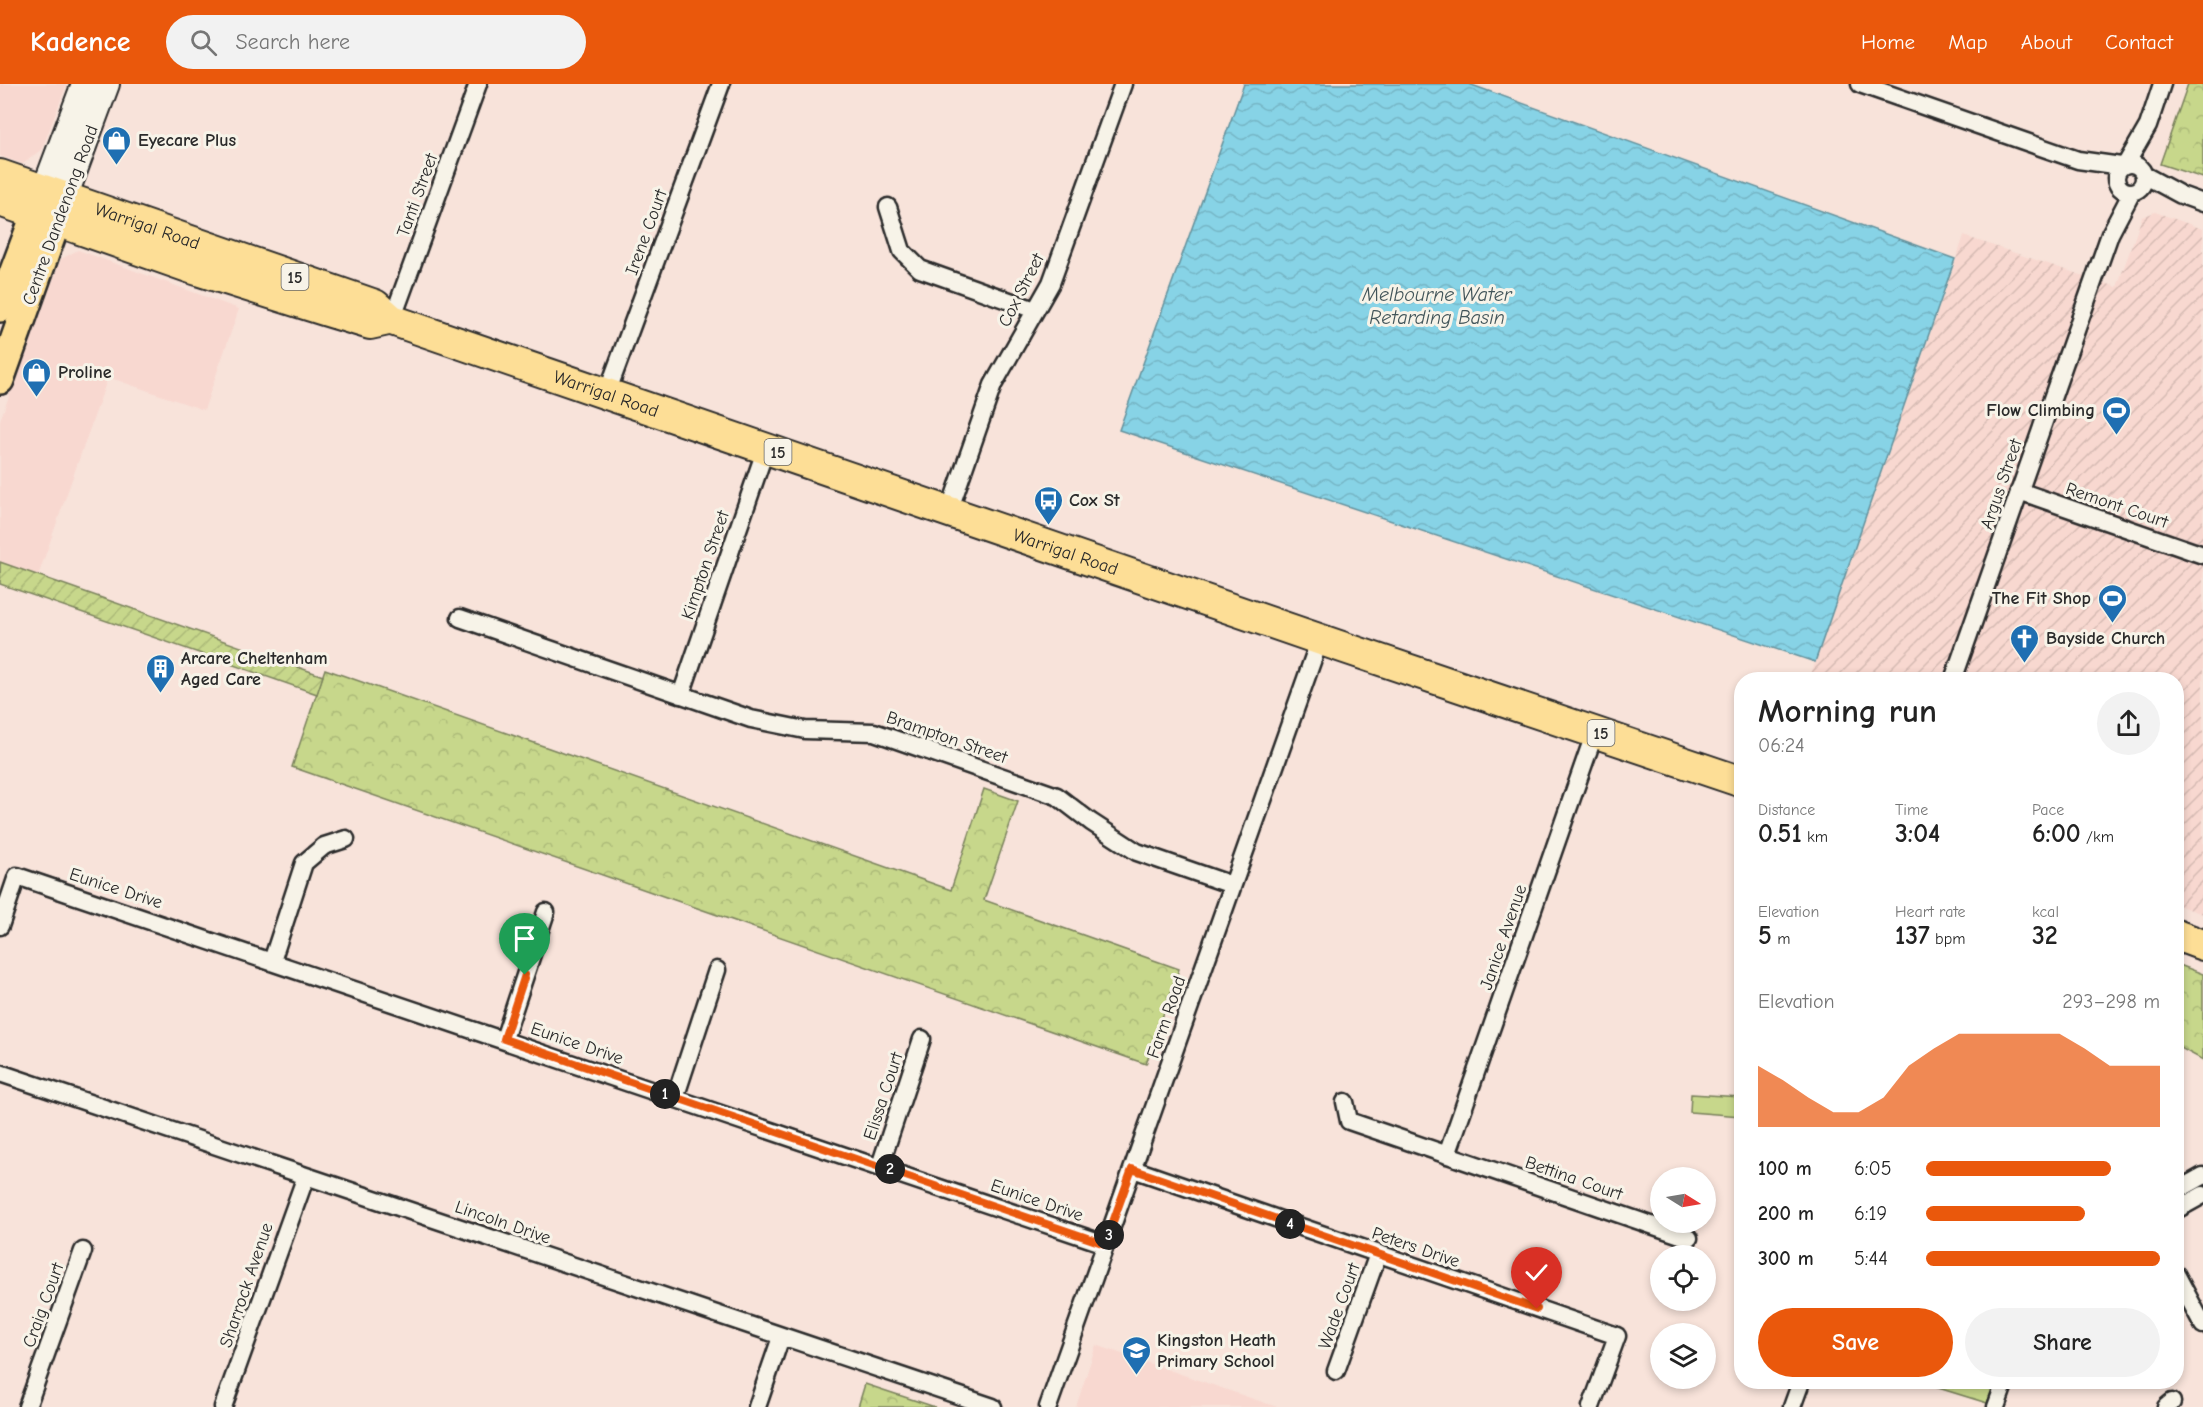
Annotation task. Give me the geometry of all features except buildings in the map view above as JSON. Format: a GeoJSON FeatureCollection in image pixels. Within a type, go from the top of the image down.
{"type":"FeatureCollection","features":[{"type":"Feature","properties":{"kind":"highway","name":"Warrigal Road"},"geometry":{"type":"LineString","coordinates":[[0,175],[51,205],[194,269],[370,324],[392,320],[1734,779]]}},
{"type":"Feature","properties":{"kind":"highway","name":"Warrigal Road"},"geometry":{"type":"LineString","coordinates":[[0,201],[51,205]]}},
{"type":"Feature","properties":{"kind":"highway"},"geometry":{"type":"LineString","coordinates":[[2184,938],[2203,945]]}},
{"type":"Feature","properties":{"kind":"main road","name":"Centre Dandenong Road"},"geometry":{"type":"LineString","coordinates":[[0,380],[84,84]]}},
{"type":"Feature","properties":{"kind":"main road","name":"Centre Dandenong Road"},"geometry":{"type":"LineString","coordinates":[[0,308],[107,84]]}},
{"type":"Feature","properties":{"kind":"street","name":"Tanti Street"},"geometry":{"type":"LineString","coordinates":[[392,320],[478,84]]}},
{"type":"Feature","properties":{"kind":"street","name":"Irene Court"},"geometry":{"type":"LineString","coordinates":[[607,393],[721,84]]}},
{"type":"Feature","properties":{"kind":"street","name":"Cox Street"},"geometry":{"type":"LineString","coordinates":[[949,511],[993,385],[1051,283],[1123,84]]}},
{"type":"Feature","properties":{"kind":"street"},"geometry":{"type":"LineString","coordinates":[[1860,84],[2203,203]]}},
{"type":"Feature","properties":{"kind":"street","name":"Argus Street"},"geometry":{"type":"LineString","coordinates":[[1956,672],[2162,84]]}},
{"type":"Feature","properties":{"kind":"street"},"geometry":{"type":"LineString","coordinates":[[888,207],[902,251],[920,269],[1035,310]]}},
{"type":"Feature","properties":{"kind":"street","name":"Kimpton Street"},"geometry":{"type":"LineString","coordinates":[[681,695],[766,448]]}},
{"type":"Feature","properties":{"kind":"street","name":"Remont Court"},"geometry":{"type":"LineString","coordinates":[[2019,491],[2203,555]]}},
{"type":"Feature","properties":{"kind":"street","name":"Brampton Street"},"geometry":{"type":"LineString","coordinates":[[460,618],[761,722],[805,730],[874,732],[885,735],[1057,796],[1091,822],[1137,852],[1232,885]]}},
{"type":"Feature","properties":{"kind":"street","name":"Farm Road"},"geometry":{"type":"LineString","coordinates":[[1048,1407],[1320,639]]}},
{"type":"Feature","properties":{"kind":"street","name":"Janice Avenue"},"geometry":{"type":"LineString","coordinates":[[1446,1155],[1595,732]]}},
{"type":"Feature","properties":{"kind":"street"},"geometry":{"type":"LineString","coordinates":[[272,961],[304,863],[324,846],[346,839]]}},
{"type":"Feature","properties":{"kind":"street","name":"Eunice Drive"},"geometry":{"type":"LineString","coordinates":[[0,926],[17,876],[1105,1244]]}},
{"type":"Feature","properties":{"kind":"street"},"geometry":{"type":"LineString","coordinates":[[504,1039],[546,912]]}},
{"type":"Feature","properties":{"kind":"street"},"geometry":{"type":"LineString","coordinates":[[675,1098],[717,970]]}},
{"type":"Feature","properties":{"kind":"street","name":"Elissa Court"},"geometry":{"type":"LineString","coordinates":[[880,1166],[922,1039]]}},
{"type":"Feature","properties":{"kind":"street","name":"Lincoln Drive"},"geometry":{"type":"LineString","coordinates":[[0,1072],[993,1407]]}},
{"type":"Feature","properties":{"kind":"street","name":"Bettina Court"},"geometry":{"type":"LineString","coordinates":[[1345,1102],[1349,1120],[1689,1238]]}},
{"type":"Feature","properties":{"kind":"street","name":"Peters Drive"},"geometry":{"type":"LineString","coordinates":[[1132,1169],[1617,1336],[1591,1407]]}},
{"type":"Feature","properties":{"kind":"street","name":"Sharrock Avenue"},"geometry":{"type":"LineString","coordinates":[[223,1407],[306,1176]]}},
{"type":"Feature","properties":{"kind":"street"},"geometry":{"type":"LineString","coordinates":[[2184,1187],[2203,1176]]}},
{"type":"Feature","properties":{"kind":"street"},"geometry":{"type":"LineString","coordinates":[[2184,1206],[2203,1195]]}},
{"type":"Feature","properties":{"kind":"street","name":"Craig Court"},"geometry":{"type":"LineString","coordinates":[[27,1407],[83,1251]]}},
{"type":"Feature","properties":{"kind":"street","name":"Wade Court"},"geometry":{"type":"LineString","coordinates":[[1336,1371],[1378,1254]]}},
{"type":"Feature","properties":{"kind":"street"},"geometry":{"type":"LineString","coordinates":[[2184,1289],[2203,1325]]}},
{"type":"Feature","properties":{"kind":"street"},"geometry":{"type":"LineString","coordinates":[[757,1407],[781,1337]]}},
{"type":"Feature","properties":{"kind":"street"},"geometry":{"type":"LineString","coordinates":[[1792,1407],[1798,1389]]}},
{"type":"Feature","properties":{"kind":"street"},"geometry":{"type":"LineString","coordinates":[[1996,1407],[2002,1389]]}},
{"type":"Feature","properties":{"kind":"shaded area"},"geometry":{"type":"Polygon","coordinates":[[[0,84],[67,84],[42,149],[23,164],[0,156],[0,84]]]}},
{"type":"Feature","properties":{"kind":"shaded area"},"geometry":{"type":"Polygon","coordinates":[[[2155,212],[2203,229],[2203,914],[2184,907],[2184,672],[1812,672],[1964,236],[2117,287],[2142,217],[2155,212]]]}},
{"type":"Feature","properties":{"kind":"shaded area"},"geometry":{"type":"Polygon","coordinates":[[[78,250],[239,309],[204,410],[108,377],[38,576],[0,562],[0,420],[61,259],[78,250]]]}},
{"type":"Feature","properties":{"kind":"shaded area","name":"Kingston Heath Primary School"},"geometry":{"type":"Polygon","coordinates":[[[1096,1345],[1277,1407],[1076,1407],[1096,1345]]]}},
{"type":"Feature","properties":{"kind":"green space"},"geometry":{"type":"Polygon","coordinates":[[[2188,84],[2203,84],[2203,178],[2160,164],[2188,84]]]}},
{"type":"Feature","properties":{"kind":"green space"},"geometry":{"type":"Polygon","coordinates":[[[0,562],[323,676],[317,694],[0,584],[0,562]]]}},
{"type":"Feature","properties":{"kind":"green space"},"geometry":{"type":"Polygon","coordinates":[[[325,669],[951,890],[984,789],[1018,801],[984,900],[1179,969],[1146,1064],[292,767],[325,669]]]}},
{"type":"Feature","properties":{"kind":"green space"},"geometry":{"type":"Polygon","coordinates":[[[2184,967],[2203,974],[2203,1060],[2184,1050],[2184,967]]]}},
{"type":"Feature","properties":{"kind":"green space"},"geometry":{"type":"Polygon","coordinates":[[[1691,1094],[1734,1097],[1734,1115],[1690,1112],[1691,1094]]]}},
{"type":"Feature","properties":{"kind":"green space"},"geometry":{"type":"Polygon","coordinates":[[[865,1384],[935,1407],[858,1407],[865,1384]]]}},
{"type":"Feature","properties":{"kind":"green space"},"geometry":{"type":"Polygon","coordinates":[[[1942,1389],[1992,1389],[1987,1403],[1942,1389]]]}},
{"type":"Feature","properties":{"kind":"water","name":"Melbourne Water Retarding Basin"},"geometry":{"type":"Polygon","coordinates":[[[1244,84],[1469,84],[1955,259],[1815,662],[1119,430],[1244,84]]]}},
{"type":"Feature","properties":{"kind":"place","name":"Eyecare Plus"},"geometry":{"type":"Point","coordinates":[117,166]}},
{"type":"Feature","properties":{"kind":"place","name":"Proline"},"geometry":{"type":"Point","coordinates":[37,398]}},
{"type":"Feature","properties":{"kind":"place","name":"Flow Climbing"},"geometry":{"type":"Point","coordinates":[2116,436]}},
{"type":"Feature","properties":{"kind":"place","name":"Cox St"},"geometry":{"type":"Point","coordinates":[1048,526]}},
{"type":"Feature","properties":{"kind":"place","name":"The Fit Shop"},"geometry":{"type":"Point","coordinates":[2112,624]}},
{"type":"Feature","properties":{"kind":"place","name":"Bayside Church"},"geometry":{"type":"Point","coordinates":[2025,664]}},
{"type":"Feature","properties":{"kind":"place","name":"Arcare Cheltenham Aged Care"},"geometry":{"type":"Point","coordinates":[160,694]}},
{"type":"Feature","properties":{"kind":"place","name":"Kingston Heath Primary School"},"geometry":{"type":"Point","coordinates":[1136,1376]}},
{"type":"Feature","properties":{"kind":"route"},"geometry":{"type":"LineString","coordinates":[[525,975],[504,1039],[1105,1244],[1132,1169],[1537,1309]]}}]}
